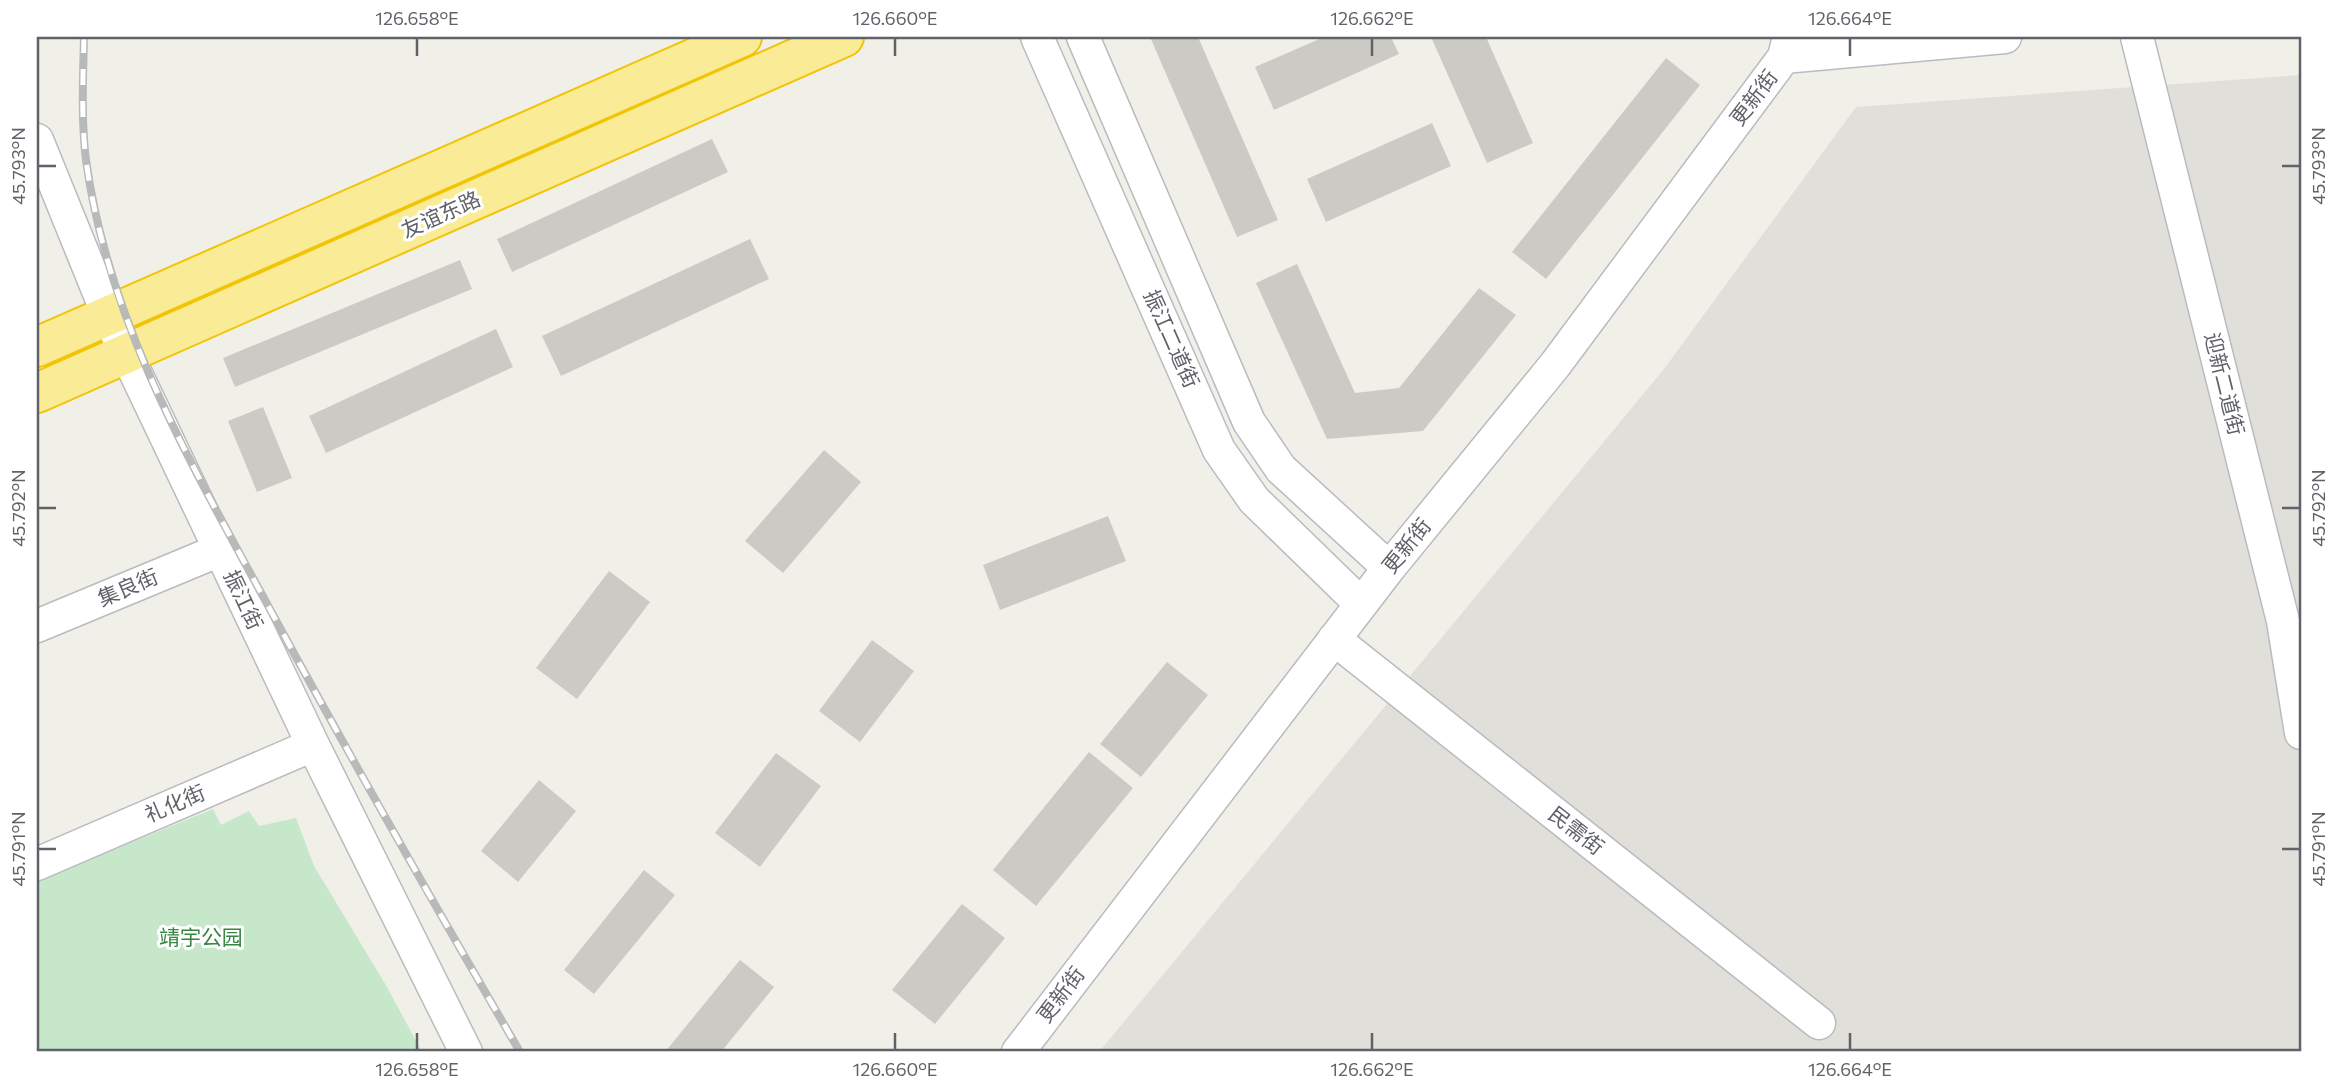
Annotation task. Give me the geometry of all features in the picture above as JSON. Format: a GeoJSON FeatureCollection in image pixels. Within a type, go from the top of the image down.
{"type":"FeatureCollection","features":[{"type":"Feature","properties":{"kind":"highway","name":"友谊东路"},"geometry":{"type":"LineString","coordinates":[[37,347],[742,37]]}},
{"type":"Feature","properties":{"kind":"highway","name":"友谊东路"},"geometry":{"type":"LineString","coordinates":[[37,393],[845,37]]}},
{"type":"Feature","properties":{"kind":"street","name":"振江二道街"},"geometry":{"type":"LineString","coordinates":[[1037,37],[1219,450],[1254,500],[1361,604]]}},
{"type":"Feature","properties":{"kind":"street","name":"振江二道街"},"geometry":{"type":"LineString","coordinates":[[1083,37],[1249,422],[1281,469],[1389,568]]}},
{"type":"Feature","properties":{"kind":"street"},"geometry":{"type":"LineString","coordinates":[[1786,47],[2005,37]]}},
{"type":"Feature","properties":{"kind":"street","name":"迎新二道街"},"geometry":{"type":"LineString","coordinates":[[2137,37],[2283,621],[2301,733]]}},
{"type":"Feature","properties":{"kind":"street","name":"更新街"},"geometry":{"type":"LineString","coordinates":[[1018,1052],[1389,568],[1555,365],[1786,47]]}},
{"type":"Feature","properties":{"kind":"street","name":"振江街"},"geometry":{"type":"LineString","coordinates":[[37,140],[108,316],[313,745],[466,1052]]}},
{"type":"Feature","properties":{"kind":"street","name":"集良街"},"geometry":{"type":"LineString","coordinates":[[37,626],[220,550]]}},
{"type":"Feature","properties":{"kind":"street","name":"民需街"},"geometry":{"type":"LineString","coordinates":[[1334,639],[1819,1023]]}},
{"type":"Feature","properties":{"kind":"street","name":"礼化街"},"geometry":{"type":"LineString","coordinates":[[37,864],[313,745]]}},
{"type":"Feature","properties":{"kind":"shaded area"},"geometry":{"type":"Polygon","coordinates":[[[2301,75],[2301,1052],[1099,1052],[1664,369],[1856,107],[2301,75]]]}},
{"type":"Feature","properties":{"kind":"green space","name":"靖宇公园"},"geometry":{"type":"Polygon","coordinates":[[[213,809],[221,825],[249,811],[259,826],[296,818],[314,866],[387,987],[422,1052],[37,1052],[37,881],[213,809]]]}},
{"type":"Feature","properties":{"kind":"building"},"geometry":{"type":"Polygon","coordinates":[[[1150,37],[1198,37],[1278,220],[1237,237],[1150,37]]]}},
{"type":"Feature","properties":{"kind":"building"},"geometry":{"type":"Polygon","coordinates":[[[1324,37],[1391,37],[1399,54],[1274,110],[1255,67],[1324,37]]]}},
{"type":"Feature","properties":{"kind":"building"},"geometry":{"type":"Polygon","coordinates":[[[1431,37],[1486,37],[1533,143],[1487,163],[1431,37]]]}},
{"type":"Feature","properties":{"kind":"building"},"geometry":{"type":"Polygon","coordinates":[[[1666,58],[1700,85],[1546,279],[1512,252],[1666,58]]]}},
{"type":"Feature","properties":{"kind":"building"},"geometry":{"type":"Polygon","coordinates":[[[1432,123],[1451,166],[1326,222],[1307,179],[1432,123]]]}},
{"type":"Feature","properties":{"kind":"building"},"geometry":{"type":"Polygon","coordinates":[[[712,139],[728,172],[512,272],[497,239],[712,139]]]}},
{"type":"Feature","properties":{"kind":"building"},"geometry":{"type":"Polygon","coordinates":[[[750,239],[769,279],[561,376],[542,336],[750,239]]]}},
{"type":"Feature","properties":{"kind":"building"},"geometry":{"type":"Polygon","coordinates":[[[460,260],[472,289],[235,387],[223,358],[460,260]]]}},
{"type":"Feature","properties":{"kind":"building"},"geometry":{"type":"Polygon","coordinates":[[[1297,264],[1355,393],[1399,388],[1479,288],[1516,315],[1423,431],[1327,439],[1256,283],[1297,264]]]}},
{"type":"Feature","properties":{"kind":"building"},"geometry":{"type":"Polygon","coordinates":[[[496,329],[513,367],[326,453],[309,416],[496,329]]]}},
{"type":"Feature","properties":{"kind":"building"},"geometry":{"type":"Polygon","coordinates":[[[263,407],[292,478],[257,492],[228,421],[263,407]]]}},
{"type":"Feature","properties":{"kind":"building"},"geometry":{"type":"Polygon","coordinates":[[[824,450],[861,482],[783,573],[745,541],[824,450]]]}},
{"type":"Feature","properties":{"kind":"building"},"geometry":{"type":"Polygon","coordinates":[[[1108,516],[1126,561],[1000,610],[983,565],[1108,516]]]}},
{"type":"Feature","properties":{"kind":"building"},"geometry":{"type":"Polygon","coordinates":[[[609,571],[650,602],[577,699],[536,668],[609,571]]]}},
{"type":"Feature","properties":{"kind":"building"},"geometry":{"type":"Polygon","coordinates":[[[872,640],[914,671],[860,742],[819,711],[872,640]]]}},
{"type":"Feature","properties":{"kind":"building"},"geometry":{"type":"Polygon","coordinates":[[[1167,662],[1208,695],[1141,777],[1100,744],[1167,662]]]}},
{"type":"Feature","properties":{"kind":"building"},"geometry":{"type":"Polygon","coordinates":[[[1089,752],[1133,788],[1036,906],[993,870],[1089,752]]]}},
{"type":"Feature","properties":{"kind":"building"},"geometry":{"type":"Polygon","coordinates":[[[776,753],[821,786],[760,867],[715,833],[776,753]]]}},
{"type":"Feature","properties":{"kind":"building"},"geometry":{"type":"Polygon","coordinates":[[[539,780],[576,811],[518,882],[481,851],[539,780]]]}},
{"type":"Feature","properties":{"kind":"building"},"geometry":{"type":"Polygon","coordinates":[[[644,870],[675,895],[594,994],[564,970],[644,870]]]}},
{"type":"Feature","properties":{"kind":"building"},"geometry":{"type":"Polygon","coordinates":[[[962,904],[1005,938],[935,1024],[892,990],[962,904]]]}},
{"type":"Feature","properties":{"kind":"building"},"geometry":{"type":"Polygon","coordinates":[[[740,960],[774,987],[721,1052],[665,1052],[740,960]]]}},
{"type":"Feature","properties":{"kind":"railway"},"geometry":{"type":"LineString","coordinates":[[84,37],[83,114],[86,160],[98,223],[115,284],[136,343],[161,401],[218,514],[308,680],[520,1052]]}}]}
